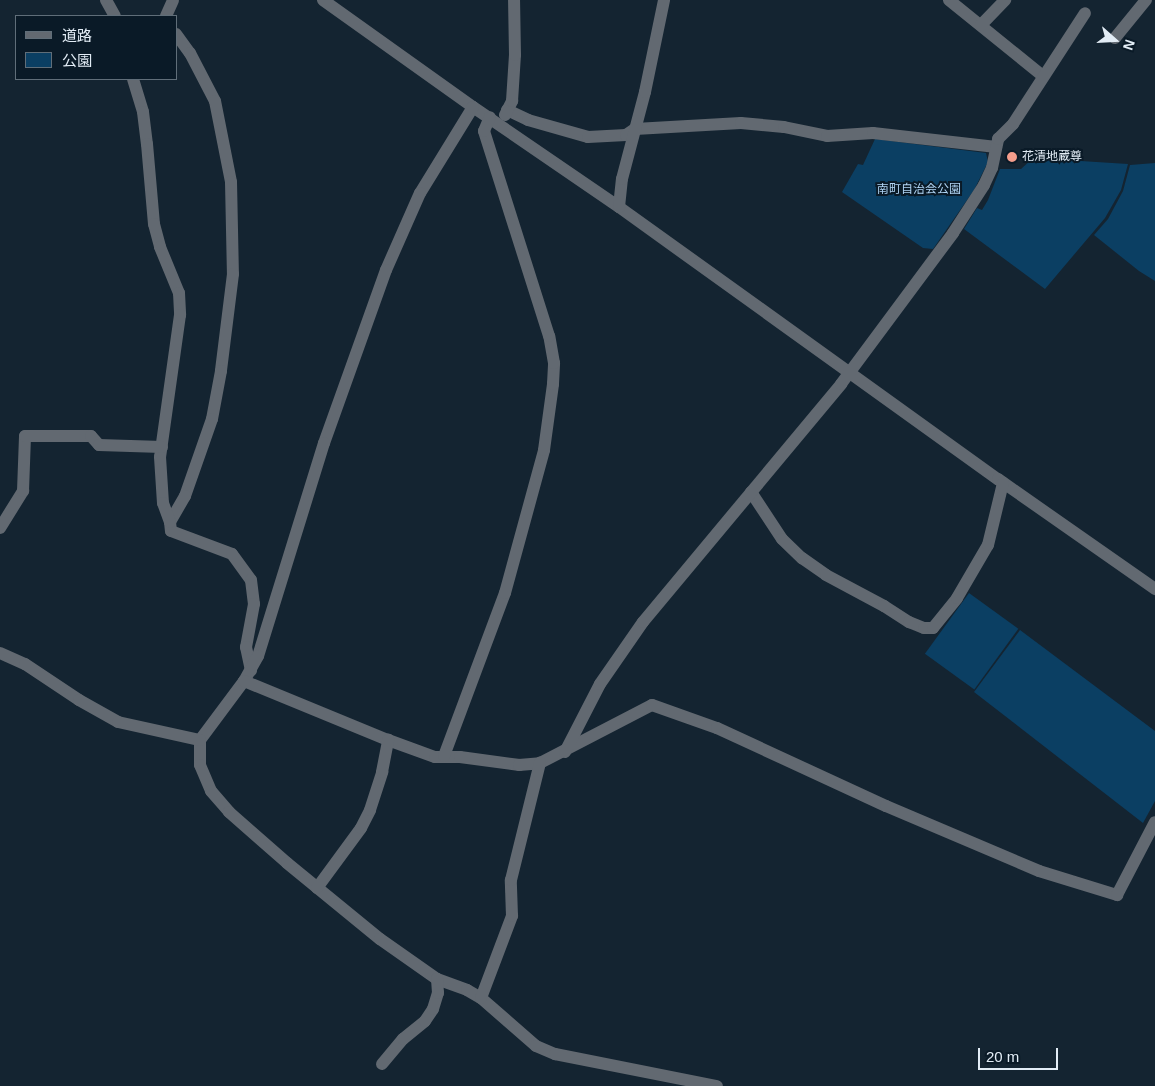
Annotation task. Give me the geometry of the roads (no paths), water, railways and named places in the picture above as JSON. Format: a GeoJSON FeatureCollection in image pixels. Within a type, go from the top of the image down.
{"type":"FeatureCollection","features":[{"type":"Feature","properties":{"kind":"street"},"geometry":{"type":"LineString","coordinates":[[106,0],[115,15]]}},
{"type":"Feature","properties":{"kind":"street"},"geometry":{"type":"LineString","coordinates":[[166,15],[173,0]]}},
{"type":"Feature","properties":{"kind":"street"},"geometry":{"type":"LineString","coordinates":[[323,0],[473,107],[619,207],[1003,483],[1155,589]]}},
{"type":"Feature","properties":{"kind":"street"},"geometry":{"type":"LineString","coordinates":[[501,125],[512,101],[515,55],[514,0]]}},
{"type":"Feature","properties":{"kind":"street"},"geometry":{"type":"LineString","coordinates":[[619,207],[622,179],[664,0]]}},
{"type":"Feature","properties":{"kind":"street"},"geometry":{"type":"LineString","coordinates":[[949,0],[1043,76]]}},
{"type":"Feature","properties":{"kind":"street"},"geometry":{"type":"LineString","coordinates":[[981,26],[1005,0]]}},
{"type":"Feature","properties":{"kind":"street"},"geometry":{"type":"LineString","coordinates":[[1115,38],[1146,0]]}},
{"type":"Feature","properties":{"kind":"street"},"geometry":{"type":"LineString","coordinates":[[565,752],[600,684],[643,622],[849,372],[970,208],[992,168],[998,139],[1013,124],[1085,13]]}},
{"type":"Feature","properties":{"kind":"street"},"geometry":{"type":"LineString","coordinates":[[170,522],[185,496],[212,419],[221,371],[234,274],[230,182],[215,101],[190,53],[178,37]]}},
{"type":"Feature","properties":{"kind":"street"},"geometry":{"type":"LineString","coordinates":[[133,80],[143,112],[148,144],[154,224],[160,247],[179,293],[180,315],[162,447],[160,481],[162,503],[170,522],[171,531],[232,554],[251,580],[254,604],[246,647],[248,675]]}},
{"type":"Feature","properties":{"kind":"street"},"geometry":{"type":"LineString","coordinates":[[473,107],[420,193],[386,270],[324,443],[271,620],[258,656],[248,675],[200,740],[200,765],[211,791],[254,836],[380,940],[437,979],[467,990],[481,998],[507,1022],[542,1048],[555,1054],[718,1086]]}},
{"type":"Feature","properties":{"kind":"street"},"geometry":{"type":"LineString","coordinates":[[507,110],[528,120],[588,137],[626,135],[635,129],[741,123],[784,127],[827,136],[888,134],[996,147]]}},
{"type":"Feature","properties":{"kind":"street"},"geometry":{"type":"LineString","coordinates":[[444,756],[505,593],[544,450],[554,384],[554,362],[549,336],[484,131],[490,117]]}},
{"type":"Feature","properties":{"kind":"street"},"geometry":{"type":"LineString","coordinates":[[0,528],[23,491],[25,436],[91,436],[99,445],[162,447]]}},
{"type":"Feature","properties":{"kind":"street"},"geometry":{"type":"LineString","coordinates":[[751,492],[782,539],[802,558],[826,575],[909,622],[924,628],[933,628],[957,598],[988,545],[1003,483]]}},
{"type":"Feature","properties":{"kind":"street"},"geometry":{"type":"LineString","coordinates":[[0,653],[25,664],[79,700],[118,722],[200,740]]}},
{"type":"Feature","properties":{"kind":"street"},"geometry":{"type":"LineString","coordinates":[[248,675],[388,740],[435,757],[444,756],[519,765],[540,763],[565,752],[652,705],[753,744],[886,806],[1039,871],[1117,895],[1155,822]]}},
{"type":"Feature","properties":{"kind":"street"},"geometry":{"type":"LineString","coordinates":[[317,888],[361,828],[370,810],[382,772],[388,740]]}},
{"type":"Feature","properties":{"kind":"street"},"geometry":{"type":"LineString","coordinates":[[481,998],[512,916],[511,880],[540,763]]}},
{"type":"Feature","properties":{"kind":"street"},"geometry":{"type":"LineString","coordinates":[[382,1064],[403,1039],[429,1015],[438,993],[437,979]]}},
{"type":"Feature","properties":{"kind":"street"},"geometry":{"type":"LineString","coordinates":[[656,1086],[666,1075]]}},
{"type":"Feature","properties":{"kind":"place","name":"花清地蔵尊"},"geometry":{"type":"Point","coordinates":[1012,157]}},
{"type":"Feature","properties":{"kind":"park label","name":"南町自治会公園"},"geometry":{"type":"Point","coordinates":[919,190]}}]}
